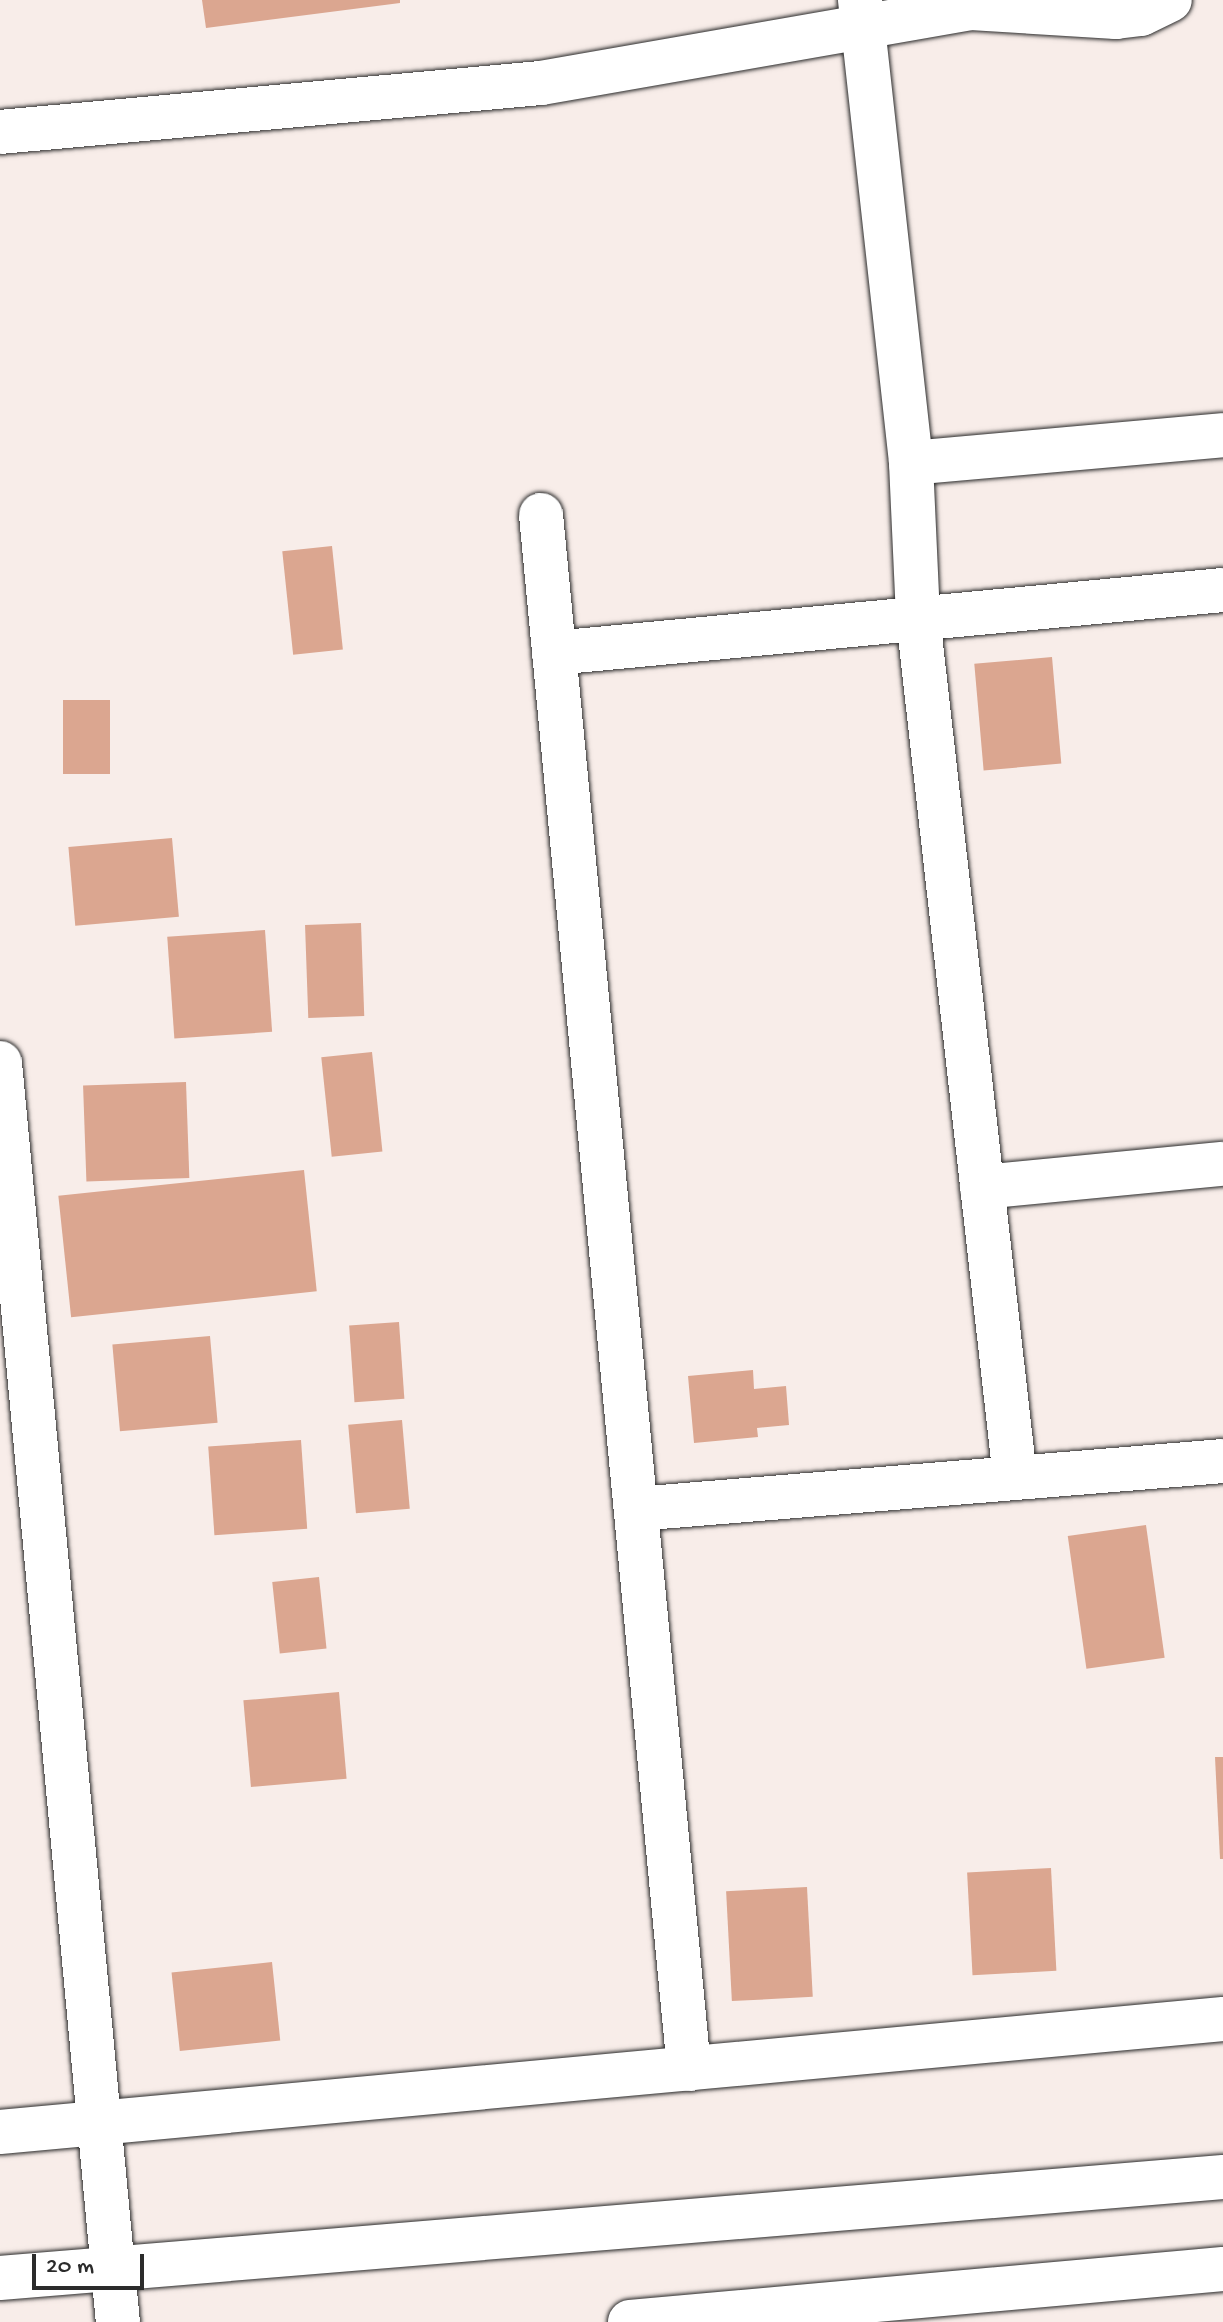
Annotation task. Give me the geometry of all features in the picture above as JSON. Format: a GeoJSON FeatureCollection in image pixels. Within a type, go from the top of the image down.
{"type":"FeatureCollection","features":[{"type":"Feature","properties":{"kind":"street"},"geometry":{"type":"LineString","coordinates":[[0,132],[541,83],[861,15],[971,8],[1141,14],[1170,0]]}},
{"type":"Feature","properties":{"kind":"street"},"geometry":{"type":"LineString","coordinates":[[861,15],[911,463],[918,618],[1015,1478]]}},
{"type":"Feature","properties":{"kind":"street"},"geometry":{"type":"LineString","coordinates":[[911,463],[1223,435]]}},
{"type":"Feature","properties":{"kind":"street"},"geometry":{"type":"LineString","coordinates":[[541,515],[689,2069]]}},
{"type":"Feature","properties":{"kind":"street"},"geometry":{"type":"LineString","coordinates":[[554,653],[1223,590]]}},
{"type":"Feature","properties":{"kind":"street"},"geometry":{"type":"LineString","coordinates":[[0,1063],[118,2322]]}},
{"type":"Feature","properties":{"kind":"street"},"geometry":{"type":"LineString","coordinates":[[982,1187],[1223,1164]]}},
{"type":"Feature","properties":{"kind":"street"},"geometry":{"type":"LineString","coordinates":[[636,1509],[1223,1461]]}},
{"type":"Feature","properties":{"kind":"street"},"geometry":{"type":"LineString","coordinates":[[0,2132],[1223,2019]]}},
{"type":"Feature","properties":{"kind":"street"},"geometry":{"type":"LineString","coordinates":[[0,2278],[1223,2177]]}},
{"type":"Feature","properties":{"kind":"street"},"geometry":{"type":"LineString","coordinates":[[630,2322],[1223,2269]]}},
{"type":"Feature","properties":{"kind":"building"},"geometry":{"type":"Polygon","coordinates":[[[202,0],[400,0],[400,3],[206,28],[202,0]]]}},
{"type":"Feature","properties":{"kind":"building"},"geometry":{"type":"Polygon","coordinates":[[[332,546],[343,649],[293,655],[282,551],[332,546]]]}},
{"type":"Feature","properties":{"kind":"building"},"geometry":{"type":"Polygon","coordinates":[[[1052,657],[1061,764],[984,770],[974,664],[1052,657]]]}},
{"type":"Feature","properties":{"kind":"building"},"geometry":{"type":"Polygon","coordinates":[[[63,700],[110,700],[110,774],[63,774],[63,700]]]}},
{"type":"Feature","properties":{"kind":"building"},"geometry":{"type":"Polygon","coordinates":[[[172,838],[179,917],[75,926],[68,847],[172,838]]]}},
{"type":"Feature","properties":{"kind":"building"},"geometry":{"type":"Polygon","coordinates":[[[361,923],[364,1016],[308,1018],[305,925],[361,923]]]}},
{"type":"Feature","properties":{"kind":"building"},"geometry":{"type":"Polygon","coordinates":[[[265,930],[272,1032],[174,1039],[167,937],[265,930]]]}},
{"type":"Feature","properties":{"kind":"building"},"geometry":{"type":"Polygon","coordinates":[[[372,1052],[382,1151],[332,1157],[321,1057],[372,1052]]]}},
{"type":"Feature","properties":{"kind":"building"},"geometry":{"type":"Polygon","coordinates":[[[186,1082],[189,1178],[86,1182],[83,1086],[186,1082]]]}},
{"type":"Feature","properties":{"kind":"building"},"geometry":{"type":"Polygon","coordinates":[[[304,1170],[317,1291],[71,1317],[58,1196],[304,1170]]]}},
{"type":"Feature","properties":{"kind":"building"},"geometry":{"type":"Polygon","coordinates":[[[399,1322],[404,1399],[354,1402],[349,1325],[399,1322]]]}},
{"type":"Feature","properties":{"kind":"building"},"geometry":{"type":"Polygon","coordinates":[[[210,1336],[218,1423],[120,1431],[112,1345],[210,1336]]]}},
{"type":"Feature","properties":{"kind":"building"},"geometry":{"type":"Polygon","coordinates":[[[753,1370],[754,1389],[786,1386],[789,1425],[757,1428],[758,1437],[694,1443],[688,1376],[753,1370]]]}},
{"type":"Feature","properties":{"kind":"building"},"geometry":{"type":"Polygon","coordinates":[[[402,1420],[410,1509],[356,1513],[348,1425],[402,1420]]]}},
{"type":"Feature","properties":{"kind":"building"},"geometry":{"type":"Polygon","coordinates":[[[301,1440],[307,1529],[214,1535],[208,1446],[301,1440]]]}},
{"type":"Feature","properties":{"kind":"building"},"geometry":{"type":"Polygon","coordinates":[[[1146,1525],[1165,1658],[1086,1669],[1068,1536],[1146,1525]]]}},
{"type":"Feature","properties":{"kind":"building"},"geometry":{"type":"Polygon","coordinates":[[[319,1577],[327,1649],[280,1654],[272,1582],[319,1577]]]}},
{"type":"Feature","properties":{"kind":"building"},"geometry":{"type":"Polygon","coordinates":[[[339,1692],[347,1779],[251,1787],[243,1700],[339,1692]]]}},
{"type":"Feature","properties":{"kind":"building"},"geometry":{"type":"Polygon","coordinates":[[[1215,1757],[1223,1757],[1223,1859],[1220,1859],[1215,1757]]]}},
{"type":"Feature","properties":{"kind":"building"},"geometry":{"type":"Polygon","coordinates":[[[1051,1868],[1056,1971],[973,1975],[967,1872],[1051,1868]]]}},
{"type":"Feature","properties":{"kind":"building"},"geometry":{"type":"Polygon","coordinates":[[[807,1887],[813,1997],[732,2001],[726,1891],[807,1887]]]}},
{"type":"Feature","properties":{"kind":"building"},"geometry":{"type":"Polygon","coordinates":[[[272,1962],[280,2041],[180,2051],[172,1973],[272,1962]]]}}]}
